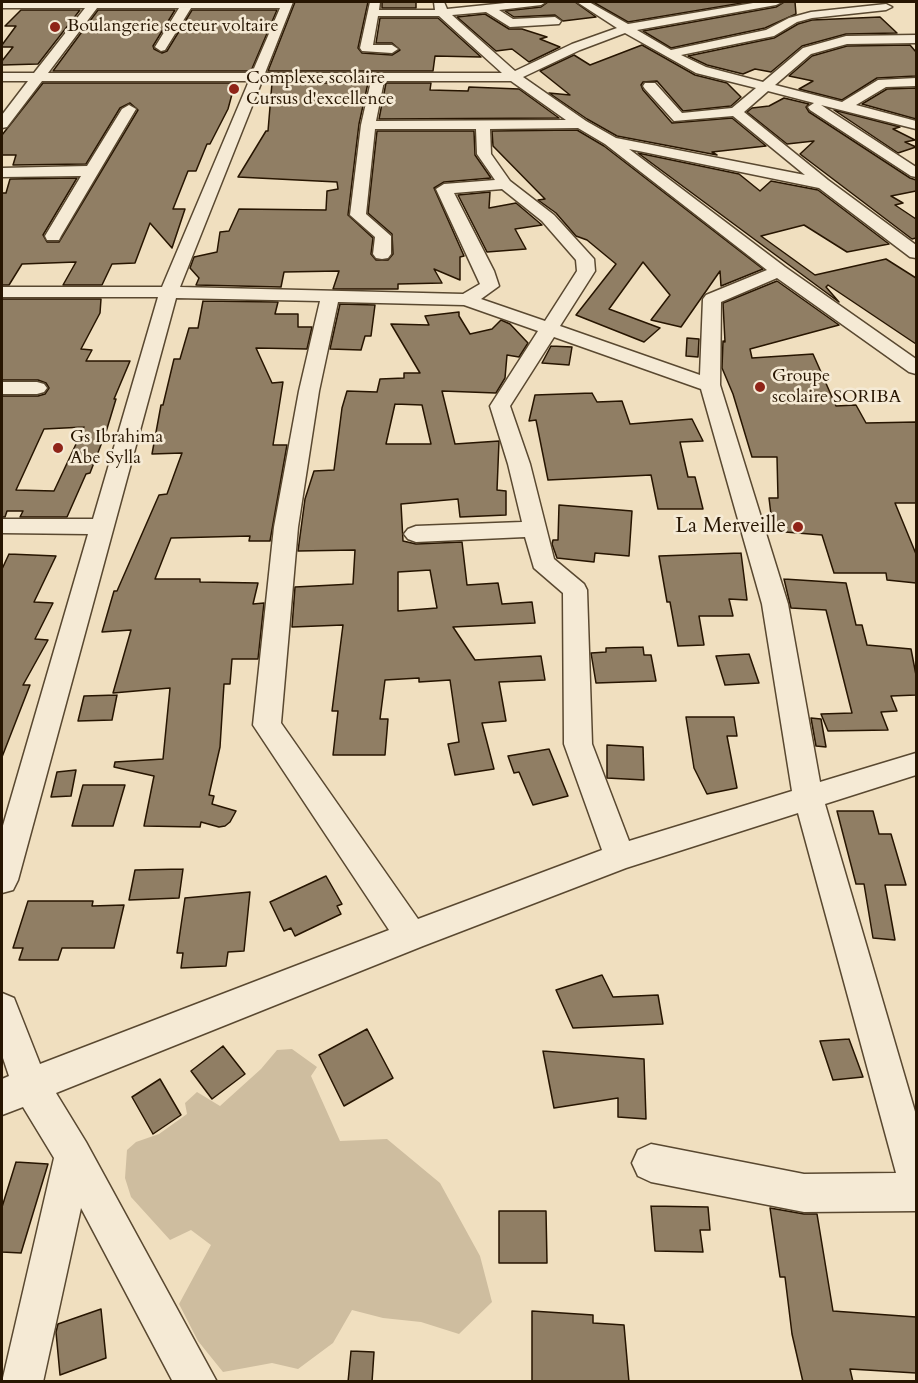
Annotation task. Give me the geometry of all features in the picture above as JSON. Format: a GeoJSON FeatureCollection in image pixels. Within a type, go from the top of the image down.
{"type":"FeatureCollection","features":[{"type":"Feature","properties":{"kind":"street"},"geometry":{"type":"LineString","coordinates":[[392,49],[366,48],[374,7],[489,8],[541,2]]}},
{"type":"Feature","properties":{"kind":"street"},"geometry":{"type":"LineString","coordinates":[[582,2],[669,54],[701,70],[916,125]]}},
{"type":"Feature","properties":{"kind":"street"},"geometry":{"type":"LineString","coordinates":[[489,8],[510,23],[560,34],[627,28],[776,2]]}},
{"type":"Feature","properties":{"kind":"street"},"geometry":{"type":"LineString","coordinates":[[2,124],[95,3]]}},
{"type":"Feature","properties":{"kind":"street"},"geometry":{"type":"LineString","coordinates":[[2,5],[288,3],[169,292],[2,880]]}},
{"type":"Feature","properties":{"kind":"street"},"geometry":{"type":"LineString","coordinates":[[161,47],[187,5]]}},
{"type":"Feature","properties":{"kind":"street"},"geometry":{"type":"LineString","coordinates":[[441,7],[514,77],[581,124],[610,141],[779,271],[916,368]]}},
{"type":"Feature","properties":{"kind":"street"},"geometry":{"type":"LineString","coordinates":[[650,86],[679,118],[736,112],[807,51],[846,40],[902,43],[916,39],[890,11],[811,15],[793,20],[770,33],[669,54]]}},
{"type":"Feature","properties":{"kind":"street"},"geometry":{"type":"LineString","coordinates":[[2,77],[514,77],[560,34]]}},
{"type":"Feature","properties":{"kind":"street"},"geometry":{"type":"LineString","coordinates":[[746,38],[807,51]]}},
{"type":"Feature","properties":{"kind":"street"},"geometry":{"type":"LineString","coordinates":[[378,77],[368,125],[358,215],[382,236],[382,254]]}},
{"type":"Feature","properties":{"kind":"street"},"geometry":{"type":"LineString","coordinates":[[844,107],[884,83],[916,82]]}},
{"type":"Feature","properties":{"kind":"street"},"geometry":{"type":"LineString","coordinates":[[794,93],[916,173]]}},
{"type":"Feature","properties":{"kind":"street"},"geometry":{"type":"LineString","coordinates":[[53,236],[129,108]]}},
{"type":"Feature","properties":{"kind":"street"},"geometry":{"type":"LineString","coordinates":[[736,112],[824,184],[916,253]]}},
{"type":"Feature","properties":{"kind":"street"},"geometry":{"type":"LineString","coordinates":[[368,125],[581,124]]}},
{"type":"Feature","properties":{"kind":"street"},"geometry":{"type":"LineString","coordinates":[[483,126],[484,154],[505,184],[548,218],[585,259],[586,271],[500,406],[519,464],[543,562],[575,590],[578,744],[620,857]]}},
{"type":"Feature","properties":{"kind":"street"},"geometry":{"type":"LineString","coordinates":[[610,141],[824,184]]}},
{"type":"Feature","properties":{"kind":"street"},"geometry":{"type":"LineString","coordinates":[[900,162],[916,152]]}},
{"type":"Feature","properties":{"kind":"street"},"geometry":{"type":"LineString","coordinates":[[2,172],[90,171]]}},
{"type":"Feature","properties":{"kind":"street"},"geometry":{"type":"LineString","coordinates":[[466,300],[490,286],[485,271],[444,189],[505,184]]}},
{"type":"Feature","properties":{"kind":"street"},"geometry":{"type":"LineString","coordinates":[[779,271],[712,299],[710,385],[775,604],[808,798],[916,1178]]}},
{"type":"Feature","properties":{"kind":"street"},"geometry":{"type":"LineString","coordinates":[[2,292],[169,292],[466,300],[710,385]]}},
{"type":"Feature","properties":{"kind":"street"},"geometry":{"type":"LineString","coordinates":[[330,298],[309,391],[286,527],[267,725],[411,936]]}},
{"type":"Feature","properties":{"kind":"street"},"geometry":{"type":"LineString","coordinates":[[2,388],[37,388]]}},
{"type":"Feature","properties":{"kind":"street"},"geometry":{"type":"LineString","coordinates":[[2,526],[103,527]]}},
{"type":"Feature","properties":{"kind":"street"},"geometry":{"type":"LineString","coordinates":[[416,534],[534,529]]}},
{"type":"Feature","properties":{"kind":"street"},"geometry":{"type":"LineString","coordinates":[[16,1091],[411,936],[620,857],[916,764]]}},
{"type":"Feature","properties":{"kind":"street"},"geometry":{"type":"LineString","coordinates":[[2,1009],[16,1091],[73,1155],[196,1382]]}},
{"type":"Feature","properties":{"kind":"street"},"geometry":{"type":"LineString","coordinates":[[22,1382],[73,1155]]}},
{"type":"Feature","properties":{"kind":"street"},"geometry":{"type":"LineString","coordinates":[[651,1163],[804,1193],[916,1192]]}},
{"type":"Feature","properties":{"kind":"shaded area"},"geometry":{"type":"Polygon","coordinates":[[[292,1049],[317,1067],[311,1076],[340,1141],[387,1139],[440,1183],[480,1256],[492,1302],[459,1334],[421,1322],[383,1318],[352,1310],[333,1343],[298,1369],[272,1363],[223,1372],[198,1341],[179,1304],[211,1245],[191,1230],[170,1240],[131,1197],[125,1178],[127,1150],[136,1142],[159,1134],[187,1114],[185,1103],[197,1092],[220,1106],[261,1069],[277,1050],[292,1049]]]}},
{"type":"Feature","properties":{"kind":"building"},"geometry":{"type":"Polygon","coordinates":[[[295,2],[368,2],[358,48],[362,53],[392,55],[400,50],[392,43],[376,43],[380,18],[438,18],[481,57],[435,56],[433,71],[268,71],[295,2]]]}},
{"type":"Feature","properties":{"kind":"building"},"geometry":{"type":"Polygon","coordinates":[[[382,2],[416,2],[416,8],[382,8],[382,2]]]}},
{"type":"Feature","properties":{"kind":"building"},"geometry":{"type":"Polygon","coordinates":[[[548,2],[575,2],[596,17],[563,21],[555,15],[514,17],[505,11],[541,7],[548,2]]]}},
{"type":"Feature","properties":{"kind":"building"},"geometry":{"type":"Polygon","coordinates":[[[593,2],[748,2],[628,22],[593,2]]]}},
{"type":"Feature","properties":{"kind":"building"},"geometry":{"type":"Polygon","coordinates":[[[784,2],[795,2],[796,14],[765,28],[671,48],[643,31],[776,7],[784,2]]]}},
{"type":"Feature","properties":{"kind":"building"},"geometry":{"type":"Polygon","coordinates":[[[21,10],[80,10],[38,64],[2,65],[2,61],[13,47],[2,47],[2,45],[16,26],[5,26],[21,10]]]}},
{"type":"Feature","properties":{"kind":"building"},"geometry":{"type":"Polygon","coordinates":[[[98,10],[175,10],[153,46],[162,53],[167,51],[192,10],[277,10],[251,71],[53,71],[98,10]]]}},
{"type":"Feature","properties":{"kind":"building"},"geometry":{"type":"Polygon","coordinates":[[[485,14],[509,29],[522,29],[547,37],[540,39],[560,47],[529,62],[512,49],[496,51],[457,17],[485,14]]]}},
{"type":"Feature","properties":{"kind":"building"},"geometry":{"type":"Polygon","coordinates":[[[880,17],[897,33],[846,34],[802,46],[771,72],[755,69],[743,74],[707,65],[688,56],[774,38],[798,24],[812,20],[880,17]]]}},
{"type":"Feature","properties":{"kind":"building"},"geometry":{"type":"Polygon","coordinates":[[[642,45],[695,75],[727,83],[741,97],[731,106],[683,111],[657,81],[643,82],[641,85],[643,90],[672,123],[732,118],[766,146],[712,152],[717,155],[617,136],[549,93],[570,95],[540,71],[574,55],[590,65],[642,45]]]}},
{"type":"Feature","properties":{"kind":"building"},"geometry":{"type":"Polygon","coordinates":[[[910,45],[916,52],[916,76],[877,78],[842,100],[799,89],[813,81],[789,76],[812,56],[847,46],[910,45]]]}},
{"type":"Feature","properties":{"kind":"building"},"geometry":{"type":"Polygon","coordinates":[[[43,83],[235,83],[228,109],[210,144],[207,144],[196,171],[188,171],[173,209],[185,209],[172,248],[150,223],[135,263],[112,264],[102,285],[63,285],[76,262],[22,264],[9,285],[2,285],[2,193],[6,193],[10,179],[77,178],[43,235],[47,242],[59,242],[138,110],[130,103],[120,108],[86,164],[13,165],[16,155],[2,155],[2,135],[43,83]]]}},
{"type":"Feature","properties":{"kind":"building"},"geometry":{"type":"Polygon","coordinates":[[[272,83],[368,83],[359,124],[348,215],[373,238],[371,254],[376,260],[388,260],[393,254],[392,234],[368,213],[377,131],[474,131],[475,155],[491,178],[444,182],[434,188],[464,256],[460,257],[460,280],[434,269],[442,283],[398,284],[398,289],[333,289],[339,271],[284,272],[281,287],[196,285],[199,278],[190,268],[194,257],[217,252],[220,232],[229,231],[239,209],[326,210],[327,191],[338,189],[337,182],[238,177],[268,131],[272,83]]]}},
{"type":"Feature","properties":{"kind":"building"},"geometry":{"type":"Polygon","coordinates":[[[386,83],[431,83],[430,90],[468,91],[469,87],[519,89],[559,118],[379,119],[386,83]]]}},
{"type":"Feature","properties":{"kind":"building"},"geometry":{"type":"Polygon","coordinates":[[[916,88],[916,119],[862,104],[887,89],[916,88]]]}},
{"type":"Feature","properties":{"kind":"building"},"geometry":{"type":"Polygon","coordinates":[[[784,98],[809,104],[806,107],[809,112],[916,180],[916,191],[891,196],[903,203],[895,205],[916,219],[916,238],[912,239],[800,154],[814,141],[787,144],[747,112],[752,108],[769,106],[784,98]]]}},
{"type":"Feature","properties":{"kind":"building"},"geometry":{"type":"Polygon","coordinates":[[[834,110],[900,127],[893,129],[915,140],[905,142],[916,147],[898,153],[834,110]]]}},
{"type":"Feature","properties":{"kind":"building"},"geometry":{"type":"Polygon","coordinates":[[[577,130],[604,146],[763,269],[721,286],[720,271],[681,327],[651,320],[670,295],[643,262],[609,309],[660,328],[644,342],[576,315],[616,264],[587,240],[576,236],[556,213],[538,200],[545,199],[493,146],[492,131],[577,130]]]}},
{"type":"Feature","properties":{"kind":"building"},"geometry":{"type":"Polygon","coordinates":[[[638,153],[739,174],[760,191],[771,181],[818,190],[889,244],[847,252],[804,225],[761,236],[815,275],[886,259],[916,278],[916,344],[828,285],[826,287],[839,302],[638,153]]]}},
{"type":"Feature","properties":{"kind":"building"},"geometry":{"type":"Polygon","coordinates":[[[490,192],[489,208],[516,203],[542,225],[515,229],[526,249],[487,252],[458,195],[490,192]]]}},
{"type":"Feature","properties":{"kind":"building"},"geometry":{"type":"Polygon","coordinates":[[[777,281],[839,325],[750,349],[752,358],[813,354],[836,406],[856,405],[866,423],[916,422],[916,503],[895,503],[916,554],[916,583],[887,580],[886,573],[834,573],[822,535],[773,531],[769,498],[778,498],[777,457],[752,457],[733,394],[722,368],[723,341],[725,342],[723,303],[777,281]]]}},
{"type":"Feature","properties":{"kind":"building"},"geometry":{"type":"Polygon","coordinates":[[[2,299],[101,299],[100,313],[81,349],[92,350],[86,361],[130,361],[114,399],[116,399],[106,432],[90,473],[86,474],[67,517],[20,517],[23,511],[7,511],[5,517],[2,517],[2,396],[38,396],[45,394],[49,388],[46,383],[38,380],[2,380],[2,299]],[[84,427],[44,429],[16,490],[54,491],[84,427]]]}},
{"type":"Feature","properties":{"kind":"building"},"geometry":{"type":"Polygon","coordinates":[[[203,301],[278,302],[275,314],[298,314],[298,327],[312,327],[307,349],[256,348],[272,383],[283,382],[273,445],[287,445],[270,541],[249,541],[250,536],[171,538],[155,579],[258,583],[253,604],[264,603],[258,659],[232,659],[230,684],[224,684],[220,747],[209,795],[214,796],[212,804],[236,811],[230,822],[219,827],[201,822],[200,827],[144,826],[154,776],[114,767],[115,762],[163,759],[170,688],[113,693],[131,630],[102,632],[114,591],[117,591],[159,495],[167,494],[182,453],[152,454],[161,405],[163,405],[174,359],[180,359],[189,328],[198,328],[203,301]]]}},
{"type":"Feature","properties":{"kind":"building"},"geometry":{"type":"Polygon","coordinates":[[[340,304],[375,305],[371,336],[365,336],[361,350],[330,349],[340,304]]]}},
{"type":"Feature","properties":{"kind":"building"},"geometry":{"type":"Polygon","coordinates":[[[459,312],[470,334],[492,329],[501,320],[510,324],[528,343],[519,357],[507,355],[505,378],[496,393],[442,391],[455,444],[499,441],[497,490],[506,491],[506,515],[460,517],[458,499],[401,504],[403,541],[416,544],[462,542],[467,585],[498,583],[502,604],[532,602],[535,623],[453,627],[475,660],[541,656],[545,680],[499,682],[506,721],[482,723],[494,769],[455,775],[448,744],[459,742],[450,680],[419,682],[419,678],[385,680],[380,719],[388,719],[385,755],[333,755],[338,711],[332,711],[343,625],[292,627],[295,587],[353,584],[355,550],[298,551],[305,499],[314,471],[334,470],[342,408],[347,391],[377,392],[380,379],[404,378],[404,373],[420,373],[391,324],[429,325],[425,316],[459,312]],[[395,404],[386,444],[431,444],[422,405],[395,404]],[[430,570],[398,572],[398,611],[437,608],[430,570]]]}},
{"type":"Feature","properties":{"kind":"building"},"geometry":{"type":"Polygon","coordinates":[[[687,338],[699,339],[698,357],[686,356],[687,338]]]}},
{"type":"Feature","properties":{"kind":"building"},"geometry":{"type":"Polygon","coordinates":[[[551,346],[572,347],[569,365],[542,363],[551,346]]]}},
{"type":"Feature","properties":{"kind":"building"},"geometry":{"type":"Polygon","coordinates":[[[592,393],[597,402],[622,401],[630,424],[692,419],[703,441],[680,442],[688,477],[695,477],[703,509],[658,509],[651,475],[548,480],[536,420],[529,421],[535,395],[592,393]]]}},
{"type":"Feature","properties":{"kind":"building"},"geometry":{"type":"Polygon","coordinates":[[[559,505],[632,511],[629,556],[595,553],[594,562],[557,558],[552,544],[553,540],[558,540],[559,505]]]}},
{"type":"Feature","properties":{"kind":"building"},"geometry":{"type":"Polygon","coordinates":[[[741,553],[747,600],[729,599],[733,616],[699,616],[704,645],[678,646],[659,556],[741,553]]]}},
{"type":"Feature","properties":{"kind":"building"},"geometry":{"type":"Polygon","coordinates":[[[9,554],[56,556],[34,602],[53,603],[35,639],[48,640],[23,685],[30,685],[2,757],[2,569],[9,554]]]}},
{"type":"Feature","properties":{"kind":"building"},"geometry":{"type":"Polygon","coordinates":[[[784,579],[846,583],[856,625],[862,625],[867,645],[911,649],[916,675],[916,695],[891,696],[897,711],[881,712],[888,730],[828,731],[821,714],[852,713],[826,610],[791,608],[784,579]]]}},
{"type":"Feature","properties":{"kind":"building"},"geometry":{"type":"Polygon","coordinates":[[[643,647],[644,655],[651,655],[656,681],[596,683],[591,653],[606,652],[606,648],[643,647]]]}},
{"type":"Feature","properties":{"kind":"building"},"geometry":{"type":"Polygon","coordinates":[[[749,654],[759,683],[725,685],[716,656],[749,654]]]}},
{"type":"Feature","properties":{"kind":"building"},"geometry":{"type":"Polygon","coordinates":[[[117,695],[112,720],[78,721],[84,696],[117,695]]]}},
{"type":"Feature","properties":{"kind":"building"},"geometry":{"type":"Polygon","coordinates":[[[686,717],[734,717],[737,736],[727,736],[737,788],[707,794],[694,768],[686,717]]]}},
{"type":"Feature","properties":{"kind":"building"},"geometry":{"type":"Polygon","coordinates":[[[811,718],[821,719],[826,747],[816,746],[811,718]]]}},
{"type":"Feature","properties":{"kind":"building"},"geometry":{"type":"Polygon","coordinates":[[[607,745],[643,747],[644,780],[607,778],[607,745]]]}},
{"type":"Feature","properties":{"kind":"building"},"geometry":{"type":"Polygon","coordinates":[[[549,749],[568,796],[533,805],[519,772],[514,773],[508,756],[549,749]]]}},
{"type":"Feature","properties":{"kind":"building"},"geometry":{"type":"Polygon","coordinates":[[[76,770],[71,796],[51,797],[57,772],[76,770]]]}},
{"type":"Feature","properties":{"kind":"building"},"geometry":{"type":"Polygon","coordinates":[[[83,785],[125,785],[113,826],[72,826],[83,785]]]}},
{"type":"Feature","properties":{"kind":"building"},"geometry":{"type":"Polygon","coordinates":[[[837,811],[873,811],[879,834],[891,834],[906,885],[885,885],[895,940],[873,938],[864,884],[856,884],[837,811]]]}},
{"type":"Feature","properties":{"kind":"building"},"geometry":{"type":"Polygon","coordinates":[[[183,869],[179,898],[129,900],[135,870],[183,869]]]}},
{"type":"Feature","properties":{"kind":"building"},"geometry":{"type":"Polygon","coordinates":[[[326,876],[342,904],[337,906],[341,914],[295,936],[291,928],[284,931],[270,902],[326,876]]]}},
{"type":"Feature","properties":{"kind":"building"},"geometry":{"type":"Polygon","coordinates":[[[250,892],[244,951],[228,952],[226,966],[181,968],[183,953],[177,953],[185,898],[250,892]]]}},
{"type":"Feature","properties":{"kind":"building"},"geometry":{"type":"Polygon","coordinates":[[[28,901],[93,901],[92,906],[124,905],[114,948],[62,948],[58,960],[19,960],[23,948],[13,948],[28,901]]]}},
{"type":"Feature","properties":{"kind":"building"},"geometry":{"type":"Polygon","coordinates":[[[602,975],[613,997],[658,995],[663,1024],[573,1028],[556,990],[602,975]]]}},
{"type":"Feature","properties":{"kind":"building"},"geometry":{"type":"Polygon","coordinates":[[[367,1029],[393,1078],[344,1106],[319,1055],[367,1029]]]}},
{"type":"Feature","properties":{"kind":"building"},"geometry":{"type":"Polygon","coordinates":[[[849,1039],[863,1077],[833,1080],[820,1041],[849,1039]]]}},
{"type":"Feature","properties":{"kind":"building"},"geometry":{"type":"Polygon","coordinates":[[[223,1046],[245,1074],[212,1099],[191,1071],[223,1046]]]}},
{"type":"Feature","properties":{"kind":"building"},"geometry":{"type":"Polygon","coordinates":[[[543,1051],[644,1059],[646,1119],[618,1117],[618,1098],[554,1108],[543,1051]]]}},
{"type":"Feature","properties":{"kind":"building"},"geometry":{"type":"Polygon","coordinates":[[[160,1079],[181,1115],[153,1134],[132,1097],[160,1079]]]}},
{"type":"Feature","properties":{"kind":"building"},"geometry":{"type":"Polygon","coordinates":[[[16,1162],[48,1164],[21,1253],[2,1252],[2,1207],[16,1162]]]}},
{"type":"Feature","properties":{"kind":"building"},"geometry":{"type":"Polygon","coordinates":[[[651,1206],[708,1207],[710,1230],[700,1230],[703,1252],[655,1251],[651,1206]]]}},
{"type":"Feature","properties":{"kind":"building"},"geometry":{"type":"Polygon","coordinates":[[[770,1208],[817,1214],[833,1311],[916,1317],[916,1373],[850,1369],[853,1382],[803,1382],[792,1334],[785,1277],[780,1277],[770,1208]]]}},
{"type":"Feature","properties":{"kind":"building"},"geometry":{"type":"Polygon","coordinates":[[[499,1211],[546,1211],[547,1263],[499,1263],[499,1211]]]}},
{"type":"Feature","properties":{"kind":"building"},"geometry":{"type":"Polygon","coordinates":[[[101,1309],[106,1358],[60,1375],[56,1332],[58,1324],[101,1309]]]}},
{"type":"Feature","properties":{"kind":"building"},"geometry":{"type":"Polygon","coordinates":[[[532,1311],[593,1315],[593,1323],[624,1325],[629,1382],[532,1382],[532,1311]]]}},
{"type":"Feature","properties":{"kind":"building"},"geometry":{"type":"Polygon","coordinates":[[[351,1351],[374,1352],[372,1382],[348,1382],[351,1351]]]}},
{"type":"Feature","properties":{"kind":"place","name":"Boulangerie secteur voltaire"},"geometry":{"type":"Point","coordinates":[55,27]}},
{"type":"Feature","properties":{"kind":"place","name":"Complexe scolaire Cursus d'excellence"},"geometry":{"type":"Point","coordinates":[234,89]}},
{"type":"Feature","properties":{"kind":"place","name":"Groupe scolaire SORIBA"},"geometry":{"type":"Point","coordinates":[760,387]}},
{"type":"Feature","properties":{"kind":"place","name":"Gs Ibrahima Abe Sylla"},"geometry":{"type":"Point","coordinates":[58,448]}},
{"type":"Feature","properties":{"kind":"place","name":"La Merveille"},"geometry":{"type":"Point","coordinates":[798,527]}}]}
